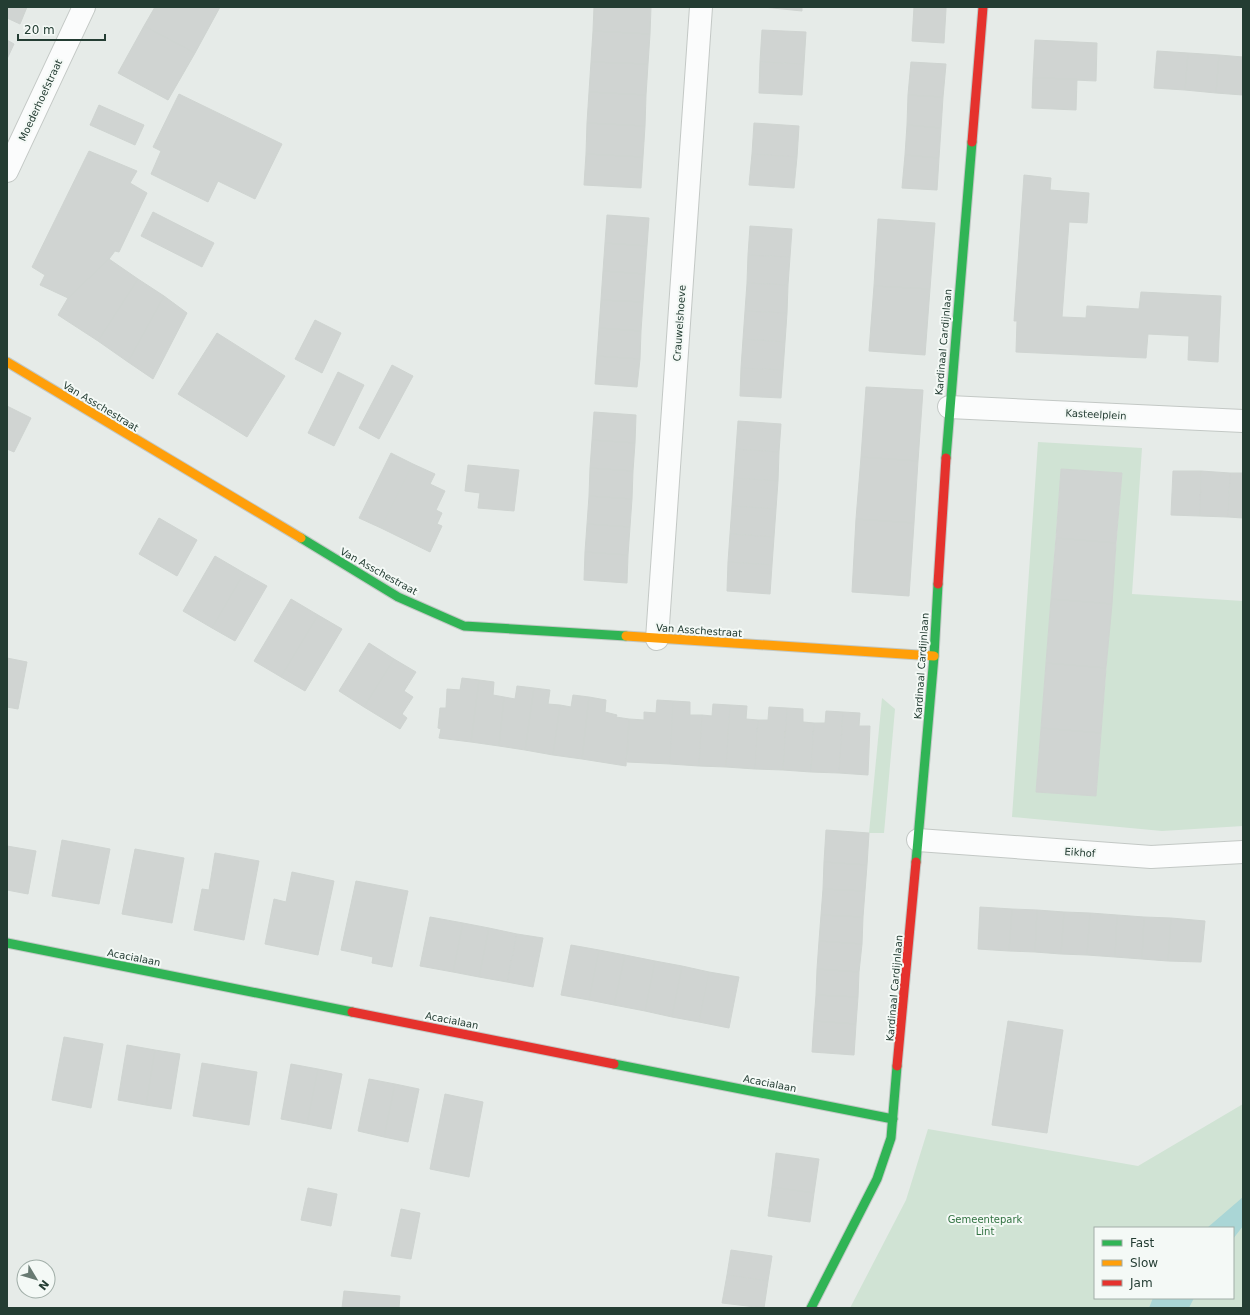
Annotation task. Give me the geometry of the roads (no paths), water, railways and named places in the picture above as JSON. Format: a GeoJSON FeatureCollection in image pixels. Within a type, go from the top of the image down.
{"type":"FeatureCollection","features":[{"type":"Feature","properties":{"kind":"street","name":"Moederhoefstraat"},"geometry":{"type":"LineString","coordinates":[[7,171],[84,7]]}},
{"type":"Feature","properties":{"kind":"street","name":"Crauwelshoeve"},"geometry":{"type":"LineString","coordinates":[[657,639],[701,7]]}},
{"type":"Feature","properties":{"kind":"street","name":"Kardinaal Cardijnlaan"},"geometry":{"type":"LineString","coordinates":[[811,1308],[877,1179],[891,1138],[934,656],[948,407],[983,7]]}},
{"type":"Feature","properties":{"kind":"street","name":"Van Asschestraat"},"geometry":{"type":"LineString","coordinates":[[7,362],[398,597],[464,626],[934,656]]}},
{"type":"Feature","properties":{"kind":"street","name":"Kasteelplein"},"geometry":{"type":"LineString","coordinates":[[948,407],[1243,421]]}},
{"type":"Feature","properties":{"kind":"street","name":"Eikhof"},"geometry":{"type":"LineString","coordinates":[[918,840],[1151,857],[1243,852]]}},
{"type":"Feature","properties":{"kind":"street","name":"Acacialaan"},"geometry":{"type":"LineString","coordinates":[[7,943],[893,1119]]}},
{"type":"Feature","properties":{"kind":"water"},"geometry":{"type":"Polygon","coordinates":[[[1243,1197],[1243,1226],[1234,1238],[1234,1227],[1208,1227],[1243,1197]]]}},
{"type":"Feature","properties":{"kind":"water"},"geometry":{"type":"Polygon","coordinates":[[[1153,1299],[1194,1299],[1189,1308],[1149,1308],[1153,1299]]]}},
{"type":"Feature","properties":{"kind":"park label","name":"Gemeentepark Lint"},"geometry":{"type":"Point","coordinates":[985,1224]}}]}
